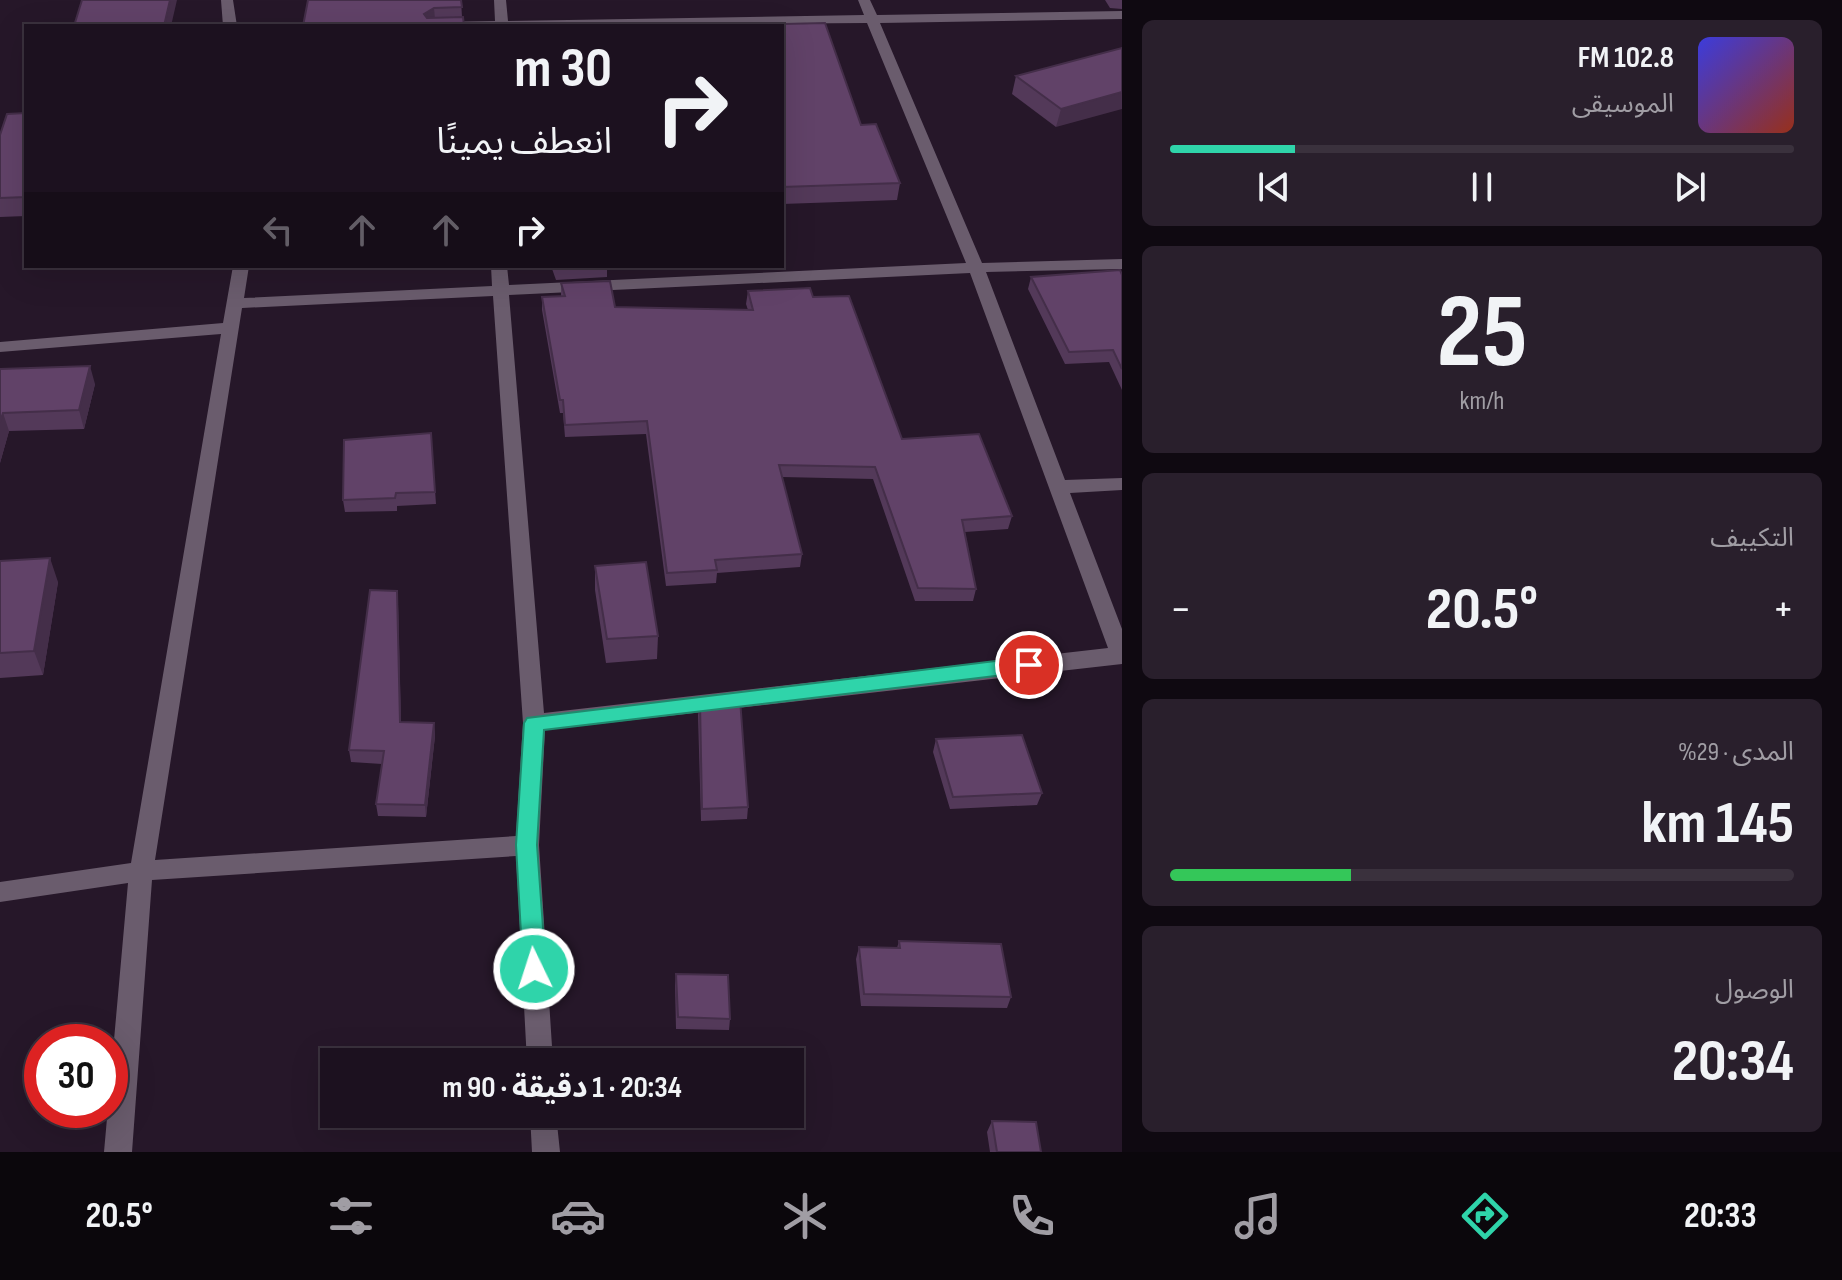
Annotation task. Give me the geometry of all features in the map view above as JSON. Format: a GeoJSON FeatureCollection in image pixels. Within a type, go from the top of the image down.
{"type":"FeatureCollection","features":[{"type":"Feature","properties":{"kind":"street"},"geometry":{"type":"LineString","coordinates":[[227,0],[230,24]]}},
{"type":"Feature","properties":{"kind":"street"},"geometry":{"type":"LineString","coordinates":[[500,0],[502,24]]}},
{"type":"Feature","properties":{"kind":"street"},"geometry":{"type":"LineString","coordinates":[[534,723],[1122,655],[976,267],[867,9]]}},
{"type":"Feature","properties":{"kind":"street"},"geometry":{"type":"LineString","coordinates":[[525,24],[867,9],[1122,15]]}},
{"type":"Feature","properties":{"kind":"street"},"geometry":{"type":"LineString","coordinates":[[237,303],[499,293],[976,267],[1122,264]]}},
{"type":"Feature","properties":{"kind":"street"},"geometry":{"type":"LineString","coordinates":[[118,1152],[141,871],[241,268]]}},
{"type":"Feature","properties":{"kind":"street"},"geometry":{"type":"LineString","coordinates":[[499,268],[534,723],[527,845],[539,1048]]}},
{"type":"Feature","properties":{"kind":"street"},"geometry":{"type":"LineString","coordinates":[[0,347],[231,328]]}},
{"type":"Feature","properties":{"kind":"street"},"geometry":{"type":"LineString","coordinates":[[1061,487],[1122,484]]}},
{"type":"Feature","properties":{"kind":"street"},"geometry":{"type":"LineString","coordinates":[[0,892],[141,871],[527,845]]}},
{"type":"Feature","properties":{"kind":"street"},"geometry":{"type":"LineString","coordinates":[[544,1128],[546,1152]]}},
{"type":"Feature","properties":{"kind":"building"},"geometry":{"type":"Polygon","coordinates":[[[82,0],[170,0],[164,24],[75,24],[82,0]]]}},
{"type":"Feature","properties":{"kind":"building"},"geometry":{"type":"Polygon","coordinates":[[[308,0],[461,0],[462,7],[434,8],[424,14],[427,18],[463,17],[464,24],[303,24],[308,0]]]}},
{"type":"Feature","properties":{"kind":"building"},"geometry":{"type":"Polygon","coordinates":[[[825,23],[861,125],[876,124],[900,183],[784,187],[784,24],[782,24],[825,23]]]}},
{"type":"Feature","properties":{"kind":"building"},"geometry":{"type":"Polygon","coordinates":[[[1122,48],[1122,92],[1061,109],[1016,76],[1122,48]]]}},
{"type":"Feature","properties":{"kind":"building"},"geometry":{"type":"Polygon","coordinates":[[[24,113],[24,197],[0,198],[0,135],[7,114],[24,113]]]}},
{"type":"Feature","properties":{"kind":"building"},"geometry":{"type":"Polygon","coordinates":[[[1120,270],[1122,369],[1113,350],[1069,352],[1031,277],[1120,270]]]}},
{"type":"Feature","properties":{"kind":"building"},"geometry":{"type":"Polygon","coordinates":[[[610,281],[615,307],[753,310],[748,291],[810,288],[813,297],[849,296],[902,439],[979,434],[1012,516],[962,520],[976,589],[918,588],[875,467],[779,465],[802,554],[715,560],[717,570],[667,573],[647,421],[565,425],[563,400],[560,400],[542,297],[565,296],[561,283],[610,281]]]}},
{"type":"Feature","properties":{"kind":"building"},"geometry":{"type":"Polygon","coordinates":[[[90,366],[79,410],[3,413],[0,422],[0,369],[90,366]]]}},
{"type":"Feature","properties":{"kind":"building"},"geometry":{"type":"Polygon","coordinates":[[[431,433],[435,492],[396,493],[395,498],[343,500],[344,440],[431,433]]]}},
{"type":"Feature","properties":{"kind":"building"},"geometry":{"type":"Polygon","coordinates":[[[50,558],[34,651],[0,653],[0,561],[50,558]]]}},
{"type":"Feature","properties":{"kind":"building"},"geometry":{"type":"Polygon","coordinates":[[[646,562],[658,636],[607,639],[595,566],[646,562]]]}},
{"type":"Feature","properties":{"kind":"building"},"geometry":{"type":"Polygon","coordinates":[[[370,590],[397,591],[400,722],[434,723],[425,805],[376,804],[384,751],[349,750],[370,590]]]}},
{"type":"Feature","properties":{"kind":"building"},"geometry":{"type":"Polygon","coordinates":[[[740,699],[748,807],[702,809],[700,703],[740,699]]]}},
{"type":"Feature","properties":{"kind":"building"},"geometry":{"type":"Polygon","coordinates":[[[1022,735],[1042,793],[953,797],[936,739],[1022,735]]]}},
{"type":"Feature","properties":{"kind":"building"},"geometry":{"type":"Polygon","coordinates":[[[899,941],[1001,944],[1011,997],[864,994],[859,947],[900,948],[899,941]]]}},
{"type":"Feature","properties":{"kind":"building"},"geometry":{"type":"Polygon","coordinates":[[[676,974],[728,975],[730,1019],[678,1017],[676,974]]]}},
{"type":"Feature","properties":{"kind":"building"},"geometry":{"type":"Polygon","coordinates":[[[992,1121],[1036,1122],[1041,1152],[997,1152],[992,1121]]]}},
{"type":"Feature","properties":{"kind":"route"},"geometry":{"type":"LineString","coordinates":[[534,969],[527,845],[534,723],[1029,665]]}}]}
